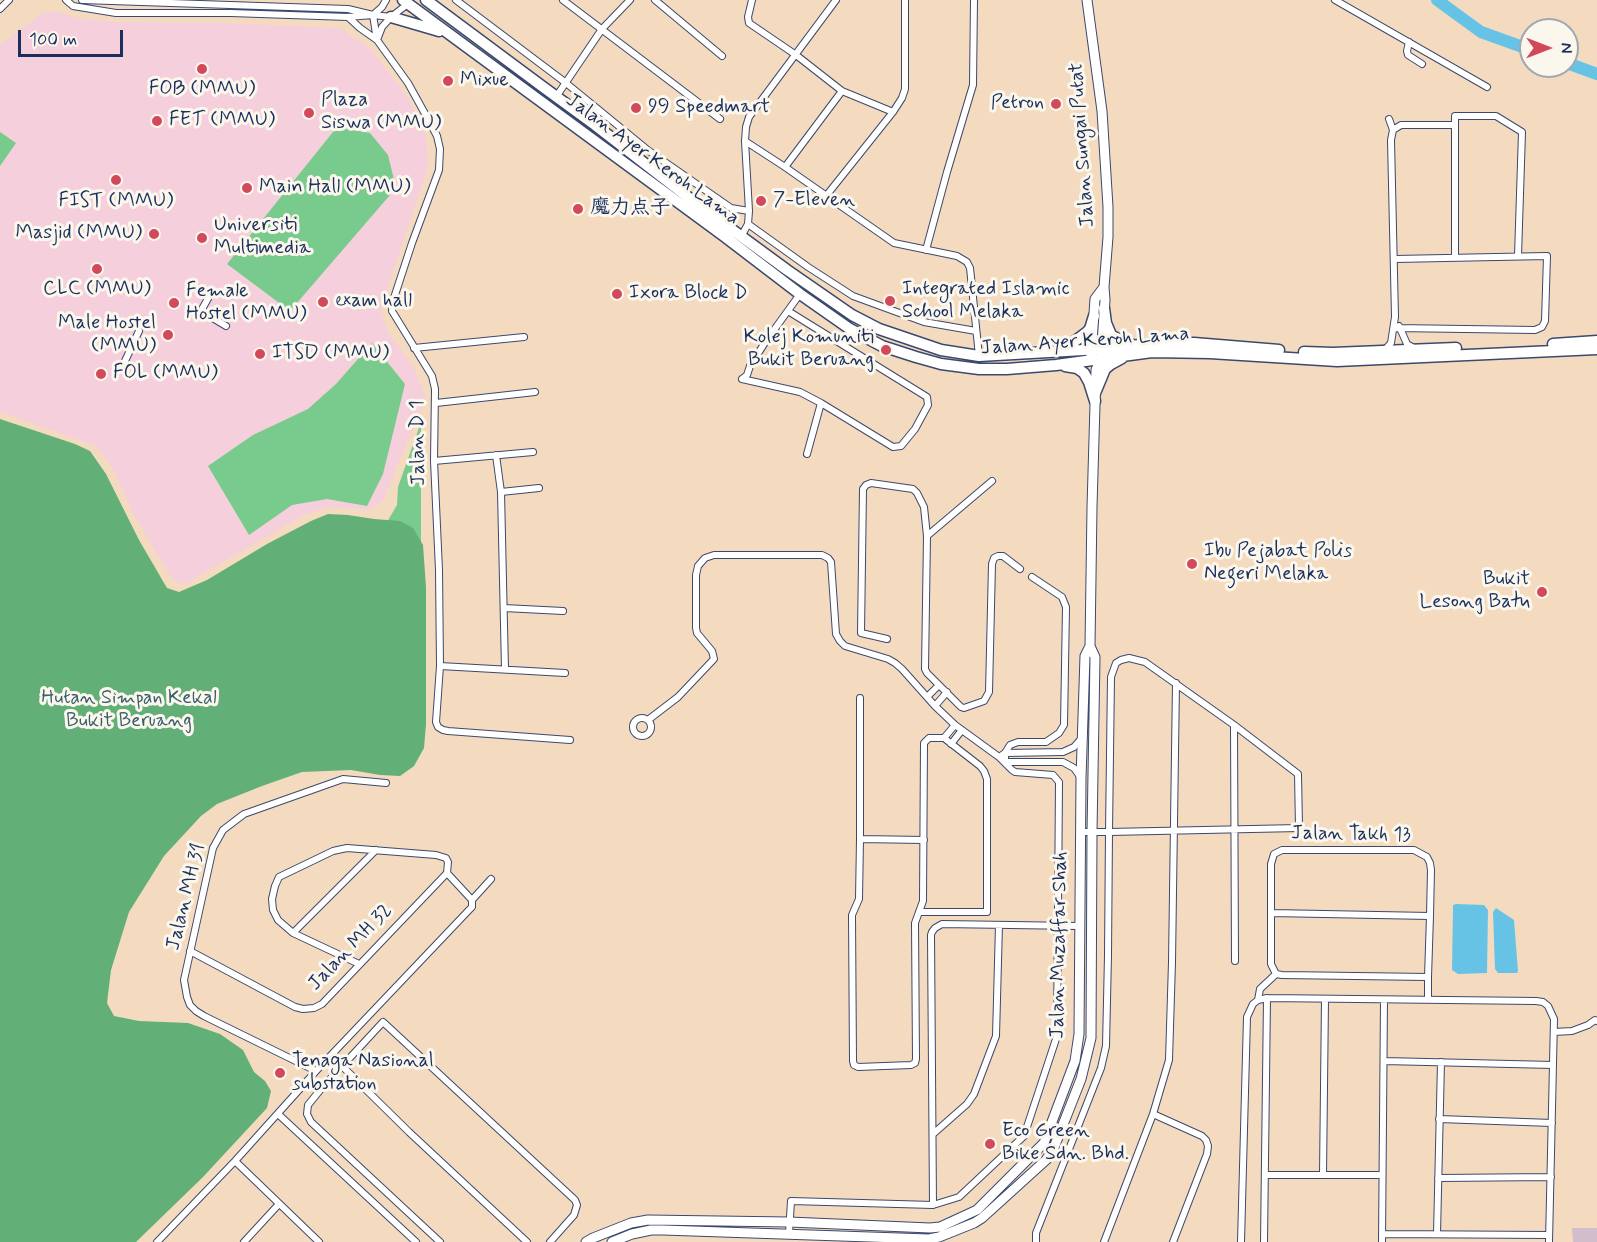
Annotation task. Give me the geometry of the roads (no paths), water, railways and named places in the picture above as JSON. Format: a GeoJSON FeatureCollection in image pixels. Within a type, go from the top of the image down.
{"type":"FeatureCollection","features":[{"type":"Feature","properties":{"kind":"main road","name":"Jalan Ayer Keroh Lama"},"geometry":{"type":"LineString","coordinates":[[426,0],[693,201],[852,315],[879,329],[941,350],[979,356],[1050,352],[1096,357]]}},
{"type":"Feature","properties":{"kind":"main road","name":"Jalan Sungai Putat"},"geometry":{"type":"LineString","coordinates":[[1087,0],[1102,111],[1107,175],[1108,237],[1104,308],[1096,357]]}},
{"type":"Feature","properties":{"kind":"main road","name":"Jalan Ayer Keroh Lama"},"geometry":{"type":"LineString","coordinates":[[407,1],[448,34],[850,329],[882,346],[941,364],[979,369],[1056,365],[1138,349],[1194,343],[1294,352],[1333,353],[1597,341]]}},
{"type":"Feature","properties":{"kind":"main road"},"geometry":{"type":"LineString","coordinates":[[391,17],[448,34]]}},
{"type":"Feature","properties":{"kind":"main road"},"geometry":{"type":"LineString","coordinates":[[512,81],[520,82],[541,97],[556,97],[556,107],[573,120],[582,131]]}},
{"type":"Feature","properties":{"kind":"main road","name":"Jalan Sungai Putat"},"geometry":{"type":"LineString","coordinates":[[1096,357],[1095,299],[1104,286]]}},
{"type":"Feature","properties":{"kind":"main road"},"geometry":{"type":"LineString","coordinates":[[1104,308],[1106,323],[1111,335],[1138,349]]}},
{"type":"Feature","properties":{"kind":"main road"},"geometry":{"type":"LineString","coordinates":[[1050,352],[1064,348],[1082,337],[1090,328],[1094,316]]}},
{"type":"Feature","properties":{"kind":"main road","name":"Jalan Ayer Keroh Lama"},"geometry":{"type":"LineString","coordinates":[[1138,349],[1152,352],[1210,353],[1337,361],[1597,349]]}},
{"type":"Feature","properties":{"kind":"main road"},"geometry":{"type":"LineString","coordinates":[[1095,397],[1101,375],[1107,367],[1138,349]]}},
{"type":"Feature","properties":{"kind":"main road","name":"Jalan Muzaffar Shah"},"geometry":{"type":"LineString","coordinates":[[586,1242],[631,1224],[648,1220],[940,1227],[977,1210],[1044,1143],[1075,1061],[1079,1034],[1082,738],[1085,656],[1090,646],[1096,357]]}},
{"type":"Feature","properties":{"kind":"main road"},"geometry":{"type":"LineString","coordinates":[[1056,365],[1081,370],[1095,397]]}},
{"type":"Feature","properties":{"kind":"main road","name":"Jalan Muzaffar Shah"},"geometry":{"type":"LineString","coordinates":[[612,1242],[651,1230],[929,1239],[939,1237],[982,1218],[1046,1160],[1053,1150],[1081,1079],[1091,1038],[1095,657],[1090,646]]}},
{"type":"Feature","properties":{"kind":"street"},"geometry":{"type":"LineString","coordinates":[[0,9],[9,0]]}},
{"type":"Feature","properties":{"kind":"street"},"geometry":{"type":"LineString","coordinates":[[66,0],[125,13],[231,13],[348,17],[373,15],[386,0]]}},
{"type":"Feature","properties":{"kind":"street"},"geometry":{"type":"LineString","coordinates":[[82,0],[348,9],[391,17]]}},
{"type":"Feature","properties":{"kind":"street"},"geometry":{"type":"LineString","coordinates":[[456,0],[566,83],[650,151],[723,204],[749,211]]}},
{"type":"Feature","properties":{"kind":"street"},"geometry":{"type":"LineString","coordinates":[[563,0],[720,119]]}},
{"type":"Feature","properties":{"kind":"street"},"geometry":{"type":"LineString","coordinates":[[556,97],[602,29],[630,0]]}},
{"type":"Feature","properties":{"kind":"street"},"geometry":{"type":"LineString","coordinates":[[656,0],[722,56]]}},
{"type":"Feature","properties":{"kind":"street"},"geometry":{"type":"LineString","coordinates":[[752,0],[749,23],[796,55],[842,91],[893,112]]}},
{"type":"Feature","properties":{"kind":"street"},"geometry":{"type":"LineString","coordinates":[[742,235],[748,224],[749,211],[745,141],[749,117],[836,0]]}},
{"type":"Feature","properties":{"kind":"street"},"geometry":{"type":"LineString","coordinates":[[826,196],[902,98],[905,89],[905,0]]}},
{"type":"Feature","properties":{"kind":"street"},"geometry":{"type":"LineString","coordinates":[[926,250],[973,85],[974,0]]}},
{"type":"Feature","properties":{"kind":"street"},"geometry":{"type":"LineString","coordinates":[[1335,0],[1487,87]]}},
{"type":"Feature","properties":{"kind":"street"},"geometry":{"type":"LineString","coordinates":[[348,17],[377,40],[382,27],[407,1]]}},
{"type":"Feature","properties":{"kind":"street","name":"Jalan D 1"},"geometry":{"type":"LineString","coordinates":[[373,15],[377,40],[408,83],[433,128],[440,149],[439,170],[392,306],[394,316],[432,376],[435,389],[434,460],[440,666],[436,722],[438,727],[448,731],[570,740]]}},
{"type":"Feature","properties":{"kind":"street"},"geometry":{"type":"LineString","coordinates":[[1409,42],[1408,55],[1422,64]]}},
{"type":"Feature","properties":{"kind":"street"},"geometry":{"type":"LineString","coordinates":[[785,167],[842,91]]}},
{"type":"Feature","properties":{"kind":"street"},"geometry":{"type":"LineString","coordinates":[[1455,258],[1455,116],[1496,116],[1522,132],[1518,255]]}},
{"type":"Feature","properties":{"kind":"street"},"geometry":{"type":"LineString","coordinates":[[1389,119],[1393,130],[1391,140],[1395,317],[1397,328],[1407,344],[1417,349]]}},
{"type":"Feature","properties":{"kind":"street"},"geometry":{"type":"LineString","coordinates":[[1393,130],[1401,125],[1455,124]]}},
{"type":"Feature","properties":{"kind":"street"},"geometry":{"type":"LineString","coordinates":[[745,141],[894,243],[957,256],[967,262],[970,268],[979,356]]}},
{"type":"Feature","properties":{"kind":"street"},"geometry":{"type":"LineString","coordinates":[[748,224],[853,296],[924,322],[976,331]]}},
{"type":"Feature","properties":{"kind":"street"},"geometry":{"type":"LineString","coordinates":[[1395,259],[1547,255],[1545,321],[1542,327],[1535,330],[1397,328]]}},
{"type":"Feature","properties":{"kind":"street"},"geometry":{"type":"LineString","coordinates":[[211,293],[201,311],[226,326]]}},
{"type":"Feature","properties":{"kind":"street"},"geometry":{"type":"LineString","coordinates":[[788,311],[927,397],[929,401],[926,410],[915,429],[901,446],[896,448],[800,392],[746,378],[750,366],[766,341],[800,294]]}},
{"type":"Feature","properties":{"kind":"street"},"geometry":{"type":"LineString","coordinates":[[1384,351],[1391,343],[1397,328]]}},
{"type":"Feature","properties":{"kind":"street"},"geometry":{"type":"LineString","coordinates":[[125,361],[139,331]]}},
{"type":"Feature","properties":{"kind":"street"},"geometry":{"type":"LineString","coordinates":[[758,336],[766,341]]}},
{"type":"Feature","properties":{"kind":"street"},"geometry":{"type":"LineString","coordinates":[[414,348],[524,337]]}},
{"type":"Feature","properties":{"kind":"street"},"geometry":{"type":"LineString","coordinates":[[435,403],[535,392]]}},
{"type":"Feature","properties":{"kind":"street"},"geometry":{"type":"LineString","coordinates":[[807,454],[821,403]]}},
{"type":"Feature","properties":{"kind":"street"},"geometry":{"type":"LineString","coordinates":[[434,460],[533,452]]}},
{"type":"Feature","properties":{"kind":"street"},"geometry":{"type":"LineString","coordinates":[[496,455],[501,492],[505,669]]}},
{"type":"Feature","properties":{"kind":"street"},"geometry":{"type":"LineString","coordinates":[[927,536],[992,481]]}},
{"type":"Feature","properties":{"kind":"street"},"geometry":{"type":"LineString","coordinates":[[887,639],[861,633],[864,489],[866,485],[871,483],[914,489],[924,507],[927,536],[924,663],[927,673],[961,707],[984,701],[989,692],[990,571],[994,558],[1003,556],[1020,568]]}},
{"type":"Feature","properties":{"kind":"street"},"geometry":{"type":"LineString","coordinates":[[501,492],[539,488]]}},
{"type":"Feature","properties":{"kind":"street"},"geometry":{"type":"LineString","coordinates":[[648,720],[678,697],[714,659],[712,651],[697,633],[696,628],[696,579],[698,566],[705,558],[714,555],[822,555],[831,562],[836,634],[845,646],[895,663],[955,725],[1002,755],[1009,768],[1015,772],[1053,775],[1059,782],[1057,1036],[1024,1136],[959,1197],[933,1205],[791,1201],[789,1233]]}},
{"type":"Feature","properties":{"kind":"street"},"geometry":{"type":"LineString","coordinates":[[1002,755],[1014,743],[1041,743],[1051,740],[1065,725],[1066,607],[1062,597],[1032,577]]}},
{"type":"Feature","properties":{"kind":"street"},"geometry":{"type":"LineString","coordinates":[[504,608],[563,611]]}},
{"type":"Feature","properties":{"kind":"street"},"geometry":{"type":"LineString","coordinates":[[1036,1242],[1036,1233],[1101,1068],[1106,1046],[1108,955],[1109,832],[1111,677],[1116,663],[1129,658],[1145,662],[1298,774],[1299,828],[1174,831],[1109,832],[1080,832]]}},
{"type":"Feature","properties":{"kind":"street"},"geometry":{"type":"LineString","coordinates":[[440,666],[565,673]]}},
{"type":"Feature","properties":{"kind":"street"},"geometry":{"type":"LineString","coordinates":[[1104,1242],[1153,1114],[1167,1071],[1170,1048],[1176,683]]}},
{"type":"Feature","properties":{"kind":"street"},"geometry":{"type":"LineString","coordinates":[[927,697],[939,685]]}},
{"type":"Feature","properties":{"kind":"street"},"geometry":{"type":"LineString","coordinates":[[935,706],[947,692]]}},
{"type":"Feature","properties":{"kind":"street"},"geometry":{"type":"LineString","coordinates":[[860,698],[859,899],[852,915],[854,1065],[911,1065],[915,1063],[915,923],[919,912],[923,901],[924,742],[929,738],[944,738],[980,766],[987,779],[987,912],[919,912]]}},
{"type":"Feature","properties":{"kind":"street"},"geometry":{"type":"LineString","coordinates":[[944,738],[955,725]]}},
{"type":"Feature","properties":{"kind":"street"},"geometry":{"type":"LineString","coordinates":[[1234,725],[1235,961]]}},
{"type":"Feature","properties":{"kind":"street"},"geometry":{"type":"LineString","coordinates":[[951,744],[962,730]]}},
{"type":"Feature","properties":{"kind":"street"},"geometry":{"type":"LineString","coordinates":[[1002,755],[1063,752],[1074,747],[1082,738]]}},
{"type":"Feature","properties":{"kind":"street"},"geometry":{"type":"LineString","coordinates":[[1005,762],[1063,762],[1074,768],[1081,778]]}},
{"type":"Feature","properties":{"kind":"street","name":"Jalan MH 31"},"geometry":{"type":"LineString","coordinates":[[316,1071],[196,1011],[190,1005],[184,989],[184,980],[213,848],[223,830],[244,814],[343,778],[386,783]]}},
{"type":"Feature","properties":{"kind":"street"},"geometry":{"type":"LineString","coordinates":[[860,839],[924,840]]}},
{"type":"Feature","properties":{"kind":"street"},"geometry":{"type":"LineString","coordinates":[[359,964],[293,933],[278,920],[273,910],[272,899],[279,877],[333,851],[347,848],[436,855],[446,858],[447,873],[472,900]]}},
{"type":"Feature","properties":{"kind":"street"},"geometry":{"type":"LineString","coordinates":[[293,933],[376,850]]}},
{"type":"Feature","properties":{"kind":"street","name":"Jalan Takh 13"},"geometry":{"type":"LineString","coordinates":[[1271,913],[1270,864],[1274,854],[1282,850],[1414,850],[1427,857],[1430,863],[1430,916]]}},
{"type":"Feature","properties":{"kind":"street","name":"Jalan MH 32"},"geometry":{"type":"LineString","coordinates":[[190,951],[295,1007],[314,1008],[322,1004],[447,873]]}},
{"type":"Feature","properties":{"kind":"street"},"geometry":{"type":"LineString","coordinates":[[157,1242],[472,907],[472,900],[491,879]]}},
{"type":"Feature","properties":{"kind":"street"},"geometry":{"type":"LineString","coordinates":[[1428,977],[1276,974],[1271,964],[1271,913],[1430,916],[1428,999]]}},
{"type":"Feature","properties":{"kind":"street"},"geometry":{"type":"LineString","coordinates":[[933,1205],[931,935],[934,928],[942,924],[1079,926]]}},
{"type":"Feature","properties":{"kind":"street"},"geometry":{"type":"LineString","coordinates":[[933,1134],[967,1104],[974,1094],[996,1036],[999,925]]}},
{"type":"Feature","properties":{"kind":"street"},"geometry":{"type":"LineString","coordinates":[[1258,1000],[1260,989],[1276,974]]}},
{"type":"Feature","properties":{"kind":"street"},"geometry":{"type":"LineString","coordinates":[[1264,1242],[1267,998]]}},
{"type":"Feature","properties":{"kind":"street"},"geometry":{"type":"LineString","coordinates":[[1241,1242],[1247,1017],[1253,1004],[1258,1000],[1267,998],[1428,999],[1543,1002],[1552,1012],[1554,1019],[1549,1239],[1382,1234]]}},
{"type":"Feature","properties":{"kind":"street"},"geometry":{"type":"LineString","coordinates":[[1323,1175],[1325,999]]}},
{"type":"Feature","properties":{"kind":"street"},"geometry":{"type":"LineString","coordinates":[[1382,1242],[1384,1000]]}},
{"type":"Feature","properties":{"kind":"street"},"geometry":{"type":"LineString","coordinates":[[1554,1032],[1572,1031],[1596,1019]]}},
{"type":"Feature","properties":{"kind":"street"},"geometry":{"type":"LineString","coordinates":[[440,1242],[308,1119],[308,1105],[383,1022],[575,1200],[577,1205],[574,1215],[550,1242]]}},
{"type":"Feature","properties":{"kind":"street"},"geometry":{"type":"LineString","coordinates":[[1384,1061],[1553,1065]]}},
{"type":"Feature","properties":{"kind":"street"},"geometry":{"type":"LineString","coordinates":[[1437,1234],[1441,1062]]}},
{"type":"Feature","properties":{"kind":"street"},"geometry":{"type":"LineString","coordinates":[[342,1066],[527,1242]]}},
{"type":"Feature","properties":{"kind":"street"},"geometry":{"type":"LineString","coordinates":[[278,1114],[416,1242]]}},
{"type":"Feature","properties":{"kind":"street"},"geometry":{"type":"LineString","coordinates":[[1153,1114],[1202,1136],[1208,1146],[1207,1154],[1173,1242]]}},
{"type":"Feature","properties":{"kind":"street"},"geometry":{"type":"LineString","coordinates":[[1439,1119],[1552,1122]]}},
{"type":"Feature","properties":{"kind":"street"},"geometry":{"type":"LineString","coordinates":[[235,1161],[319,1242]]}},
{"type":"Feature","properties":{"kind":"street"},"geometry":{"type":"LineString","coordinates":[[1264,1175],[1382,1175]]}},
{"type":"Feature","properties":{"kind":"street"},"geometry":{"type":"LineString","coordinates":[[1438,1178],[1551,1177]]}},
{"type":"Feature","properties":{"kind":"street"},"geometry":{"type":"LineString","coordinates":[[244,1242],[279,1204]]}},
{"type":"Feature","properties":{"kind":"water"},"geometry":{"type":"Polygon","coordinates":[[[1453,905],[1484,905],[1488,910],[1487,973],[1458,974],[1452,970],[1453,905]]]}},
{"type":"Feature","properties":{"kind":"water"},"geometry":{"type":"Polygon","coordinates":[[[1496,908],[1514,920],[1517,973],[1498,973],[1495,969],[1493,912],[1496,908]]]}},
{"type":"Feature","properties":{"kind":"waterway"},"geometry":{"type":"LineString","coordinates":[[1437,0],[1481,32],[1519,46]]}},
{"type":"Feature","properties":{"kind":"waterway"},"geometry":{"type":"LineString","coordinates":[[1579,67],[1597,74]]}},
{"type":"Feature","properties":{"kind":"place","name":"FOB (MMU)"},"geometry":{"type":"Point","coordinates":[202,69]}},
{"type":"Feature","properties":{"kind":"place","name":"Mixue"},"geometry":{"type":"Point","coordinates":[448,81]}},
{"type":"Feature","properties":{"kind":"place","name":"Petron"},"geometry":{"type":"Point","coordinates":[1056,104]}},
{"type":"Feature","properties":{"kind":"place","name":"99 Speedmart"},"geometry":{"type":"Point","coordinates":[636,108]}},
{"type":"Feature","properties":{"kind":"place","name":"Plaza Siswa (MMU)"},"geometry":{"type":"Point","coordinates":[309,113]}},
{"type":"Feature","properties":{"kind":"place","name":"FET (MMU)"},"geometry":{"type":"Point","coordinates":[157,121]}},
{"type":"Feature","properties":{"kind":"place","name":"FIST (MMU)"},"geometry":{"type":"Point","coordinates":[116,180]}},
{"type":"Feature","properties":{"kind":"place","name":"Main Hall (MMU)"},"geometry":{"type":"Point","coordinates":[247,188]}},
{"type":"Feature","properties":{"kind":"place","name":"7-Eleven"},"geometry":{"type":"Point","coordinates":[761,201]}},
{"type":"Feature","properties":{"kind":"place","name":"魔力点子"},"geometry":{"type":"Point","coordinates":[578,209]}},
{"type":"Feature","properties":{"kind":"place","name":"Masjid (MMU)"},"geometry":{"type":"Point","coordinates":[154,234]}},
{"type":"Feature","properties":{"kind":"place","name":"Universiti Multimedia"},"geometry":{"type":"Point","coordinates":[202,238]}},
{"type":"Feature","properties":{"kind":"place","name":"CLC (MMU)"},"geometry":{"type":"Point","coordinates":[97,269]}},
{"type":"Feature","properties":{"kind":"place","name":"Ixora Block D"},"geometry":{"type":"Point","coordinates":[617,294]}},
{"type":"Feature","properties":{"kind":"place","name":"Integrated Islamic School Melaka"},"geometry":{"type":"Point","coordinates":[890,301]}},
{"type":"Feature","properties":{"kind":"place","name":"exam hall"},"geometry":{"type":"Point","coordinates":[323,302]}},
{"type":"Feature","properties":{"kind":"place","name":"Female Hostel (MMU)"},"geometry":{"type":"Point","coordinates":[174,303]}},
{"type":"Feature","properties":{"kind":"place","name":"Male Hostel (MMU)"},"geometry":{"type":"Point","coordinates":[168,335]}},
{"type":"Feature","properties":{"kind":"place","name":"Kolej Komuniti Bukit Beruang"},"geometry":{"type":"Point","coordinates":[886,350]}},
{"type":"Feature","properties":{"kind":"place","name":"ITSD (MMU)"},"geometry":{"type":"Point","coordinates":[260,354]}},
{"type":"Feature","properties":{"kind":"place","name":"FOL (MMU)"},"geometry":{"type":"Point","coordinates":[101,374]}},
{"type":"Feature","properties":{"kind":"place","name":"Ibu Pejabat Polis Negeri Melaka"},"geometry":{"type":"Point","coordinates":[1192,564]}},
{"type":"Feature","properties":{"kind":"place","name":"Bukit Lesong Batu"},"geometry":{"type":"Point","coordinates":[1542,592]}},
{"type":"Feature","properties":{"kind":"place","name":"Tenaga Nasional substation"},"geometry":{"type":"Point","coordinates":[280,1073]}},
{"type":"Feature","properties":{"kind":"place","name":"Eco Green Bike Sdn. Bhd."},"geometry":{"type":"Point","coordinates":[990,1144]}},
{"type":"Feature","properties":{"kind":"park label","name":"Hutan Simpan Kekal Bukit Beruang"},"geometry":{"type":"Point","coordinates":[129,710]}}]}
